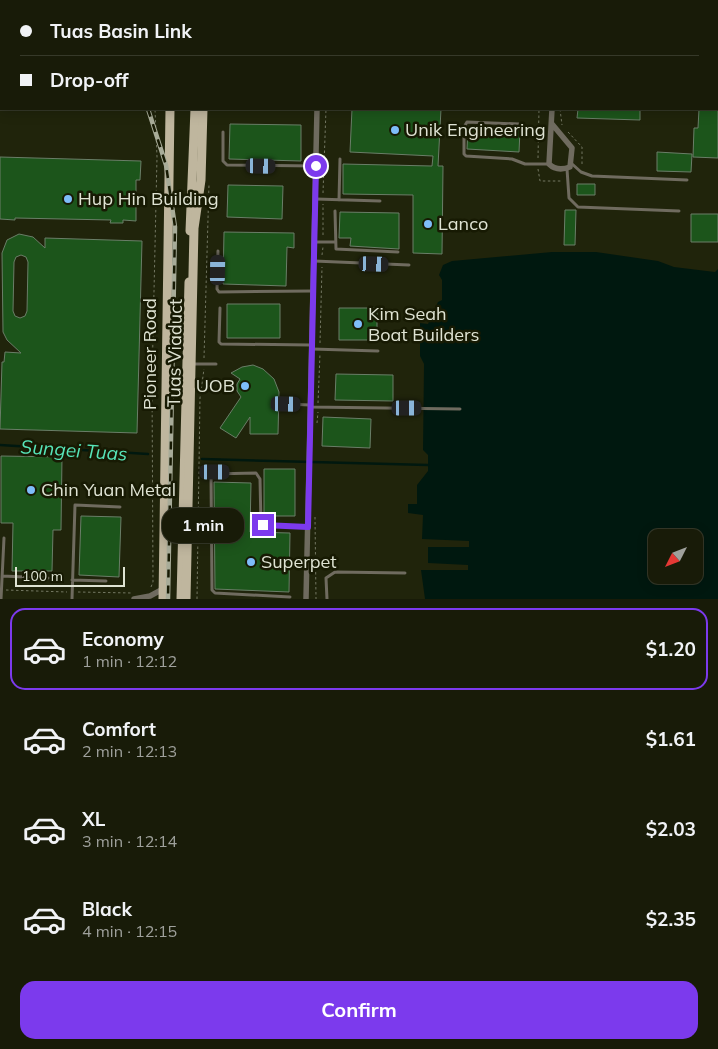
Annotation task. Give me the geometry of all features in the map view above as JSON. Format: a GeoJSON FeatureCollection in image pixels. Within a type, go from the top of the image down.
{"type":"FeatureCollection","features":[{"type":"Feature","properties":{"kind":"main road","name":"Pioneer Road"},"geometry":{"type":"LineString","coordinates":[[163,594],[170,110]]}},
{"type":"Feature","properties":{"kind":"main road","name":"Pioneer Road"},"geometry":{"type":"LineString","coordinates":[[180,599],[194,110]]}},
{"type":"Feature","properties":{"kind":"main road","name":"Tuas Viaduct"},"geometry":{"type":"LineString","coordinates":[[186,599],[194,228],[201,180],[203,110]]}},
{"type":"Feature","properties":{"kind":"street"},"geometry":{"type":"LineString","coordinates":[[306,599],[318,110]]}},
{"type":"Feature","properties":{"kind":"street"},"geometry":{"type":"LineString","coordinates":[[552,110],[549,164],[553,168],[569,165],[572,148],[552,124]]}},
{"type":"Feature","properties":{"kind":"street"},"geometry":{"type":"LineString","coordinates":[[134,599],[163,594]]}},
{"type":"Feature","properties":{"kind":"lane"},"geometry":{"type":"LineString","coordinates":[[519,124],[467,122],[464,127],[464,154],[466,156],[512,159],[525,164],[549,164]]}},
{"type":"Feature","properties":{"kind":"lane"},"geometry":{"type":"LineString","coordinates":[[223,132],[223,161],[227,165],[316,166]]}},
{"type":"Feature","properties":{"kind":"lane"},"geometry":{"type":"LineString","coordinates":[[339,200],[340,159]]}},
{"type":"Feature","properties":{"kind":"lane"},"geometry":{"type":"LineString","coordinates":[[569,165],[592,176],[687,180]]}},
{"type":"Feature","properties":{"kind":"lane"},"geometry":{"type":"LineString","coordinates":[[569,165],[569,198],[578,207],[679,212]]}},
{"type":"Feature","properties":{"kind":"lane"},"geometry":{"type":"LineString","coordinates":[[315,199],[380,201]]}},
{"type":"Feature","properties":{"kind":"lane"},"geometry":{"type":"LineString","coordinates":[[335,211],[335,242],[338,249],[398,252]]}},
{"type":"Feature","properties":{"kind":"lane"},"geometry":{"type":"LineString","coordinates":[[314,242],[335,242]]}},
{"type":"Feature","properties":{"kind":"lane"},"geometry":{"type":"LineString","coordinates":[[218,251],[217,290],[219,292],[313,291]]}},
{"type":"Feature","properties":{"kind":"lane"},"geometry":{"type":"LineString","coordinates":[[314,261],[409,266]]}},
{"type":"Feature","properties":{"kind":"lane"},"geometry":{"type":"LineString","coordinates":[[220,308],[219,342],[221,344],[378,351]]}},
{"type":"Feature","properties":{"kind":"lane"},"geometry":{"type":"LineString","coordinates":[[186,364],[216,364]]}},
{"type":"Feature","properties":{"kind":"lane"},"geometry":{"type":"LineString","coordinates":[[286,404],[318,407],[460,409]]}},
{"type":"Feature","properties":{"kind":"lane"},"geometry":{"type":"LineString","coordinates":[[290,597],[224,594],[212,590],[211,474],[215,472],[256,473],[260,479],[261,524],[265,526],[308,527]]}},
{"type":"Feature","properties":{"kind":"lane"},"geometry":{"type":"LineString","coordinates":[[72,599],[75,506],[120,507]]}},
{"type":"Feature","properties":{"kind":"lane"},"geometry":{"type":"LineString","coordinates":[[1,599],[4,538]]}},
{"type":"Feature","properties":{"kind":"lane"},"geometry":{"type":"LineString","coordinates":[[327,599],[326,578],[335,572],[405,573]]}},
{"type":"Feature","properties":{"kind":"lane"},"geometry":{"type":"LineString","coordinates":[[2,576],[48,578]]}},
{"type":"Feature","properties":{"kind":"lane"},"geometry":{"type":"LineString","coordinates":[[72,580],[106,581]]}},
{"type":"Feature","properties":{"kind":"path"},"geometry":{"type":"LineString","coordinates":[[151,589],[153,582],[152,381],[158,157],[155,110]]}},
{"type":"Feature","properties":{"kind":"path"},"geometry":{"type":"LineString","coordinates":[[317,426],[326,110]]}},
{"type":"Feature","properties":{"kind":"path"},"geometry":{"type":"LineString","coordinates":[[538,164],[539,110]]}},
{"type":"Feature","properties":{"kind":"path"},"geometry":{"type":"LineString","coordinates":[[197,599],[200,398],[204,364],[209,176]]}},
{"type":"Feature","properties":{"kind":"path"},"geometry":{"type":"LineString","coordinates":[[315,510],[316,599]]}},
{"type":"Feature","properties":{"kind":"path"},"geometry":{"type":"LineString","coordinates":[[1,590],[138,592]]}},
{"type":"Feature","properties":{"kind":"shaded area"},"geometry":{"type":"Polygon","coordinates":[[[552,252],[596,252],[658,261],[674,267],[715,272],[718,269],[718,599],[425,599],[421,570],[468,570],[468,565],[428,563],[428,547],[469,547],[469,541],[422,539],[423,515],[408,513],[408,504],[417,504],[417,485],[428,471],[428,455],[423,450],[424,364],[420,356],[420,323],[428,324],[438,302],[442,300],[442,280],[439,275],[443,265],[452,261],[552,252]]]}},
{"type":"Feature","properties":{"kind":"building"},"geometry":{"type":"Polygon","coordinates":[[[352,110],[441,110],[438,166],[443,166],[442,254],[413,253],[413,195],[343,194],[343,164],[432,166],[433,156],[350,152],[352,110]]]}},
{"type":"Feature","properties":{"kind":"building"},"geometry":{"type":"Polygon","coordinates":[[[578,110],[640,110],[640,120],[577,118],[578,110]]]}},
{"type":"Feature","properties":{"kind":"building"},"geometry":{"type":"Polygon","coordinates":[[[699,110],[718,110],[718,158],[693,157],[694,128],[698,128],[699,110]]]}},
{"type":"Feature","properties":{"kind":"building"},"geometry":{"type":"Polygon","coordinates":[[[230,124],[301,125],[301,161],[229,159],[230,124]]]}},
{"type":"Feature","properties":{"kind":"building"},"geometry":{"type":"Polygon","coordinates":[[[468,127],[520,130],[519,152],[467,149],[468,127]]]}},
{"type":"Feature","properties":{"kind":"building"},"geometry":{"type":"Polygon","coordinates":[[[657,152],[692,154],[691,172],[657,171],[657,152]]]}},
{"type":"Feature","properties":{"kind":"building","name":"Hup Hin Building"},"geometry":{"type":"Polygon","coordinates":[[[0,157],[141,161],[140,180],[136,180],[136,221],[123,220],[123,223],[110,223],[111,220],[0,219],[0,157]]]}},
{"type":"Feature","properties":{"kind":"building"},"geometry":{"type":"Polygon","coordinates":[[[577,184],[595,184],[595,195],[577,195],[577,184]]]}},
{"type":"Feature","properties":{"kind":"building"},"geometry":{"type":"Polygon","coordinates":[[[228,185],[283,186],[282,219],[227,217],[228,185]]]}},
{"type":"Feature","properties":{"kind":"building"},"geometry":{"type":"Polygon","coordinates":[[[565,210],[576,210],[575,245],[564,245],[565,210]]]}},
{"type":"Feature","properties":{"kind":"building"},"geometry":{"type":"Polygon","coordinates":[[[340,212],[399,213],[399,249],[350,246],[351,238],[339,238],[340,212]]]}},
{"type":"Feature","properties":{"kind":"building"},"geometry":{"type":"Polygon","coordinates":[[[691,214],[718,214],[718,242],[691,242],[691,214]]]}},
{"type":"Feature","properties":{"kind":"building"},"geometry":{"type":"Polygon","coordinates":[[[224,232],[294,233],[294,248],[287,247],[286,286],[223,284],[224,232]]]}},
{"type":"Feature","properties":{"kind":"building"},"geometry":{"type":"Polygon","coordinates":[[[19,234],[33,237],[45,248],[45,238],[142,241],[137,433],[0,429],[2,362],[4,362],[5,352],[21,353],[7,340],[3,332],[2,253],[7,240],[19,234]],[[21,255],[16,257],[14,262],[13,311],[15,316],[20,318],[25,316],[27,311],[28,262],[26,257],[21,255]]]}},
{"type":"Feature","properties":{"kind":"building"},"geometry":{"type":"Polygon","coordinates":[[[227,304],[280,304],[280,338],[227,338],[227,304]]]}},
{"type":"Feature","properties":{"kind":"building","name":"Kim Seah Boat Builders"},"geometry":{"type":"Polygon","coordinates":[[[339,308],[377,308],[377,340],[339,340],[339,308]]]}},
{"type":"Feature","properties":{"kind":"building"},"geometry":{"type":"Polygon","coordinates":[[[253,365],[263,369],[274,379],[279,392],[278,434],[250,434],[250,417],[236,438],[220,428],[241,397],[237,391],[237,384],[240,379],[231,373],[242,367],[253,365]]]}},
{"type":"Feature","properties":{"kind":"building"},"geometry":{"type":"Polygon","coordinates":[[[336,374],[393,375],[393,401],[335,400],[336,374]]]}},
{"type":"Feature","properties":{"kind":"building"},"geometry":{"type":"Polygon","coordinates":[[[323,417],[371,419],[370,448],[322,446],[323,417]]]}},
{"type":"Feature","properties":{"kind":"building","name":"Chin Yuan Metal"},"geometry":{"type":"Polygon","coordinates":[[[1,456],[62,457],[61,530],[53,530],[52,571],[12,571],[13,523],[1,523],[1,456]]]}},
{"type":"Feature","properties":{"kind":"building"},"geometry":{"type":"Polygon","coordinates":[[[264,469],[295,469],[295,516],[264,516],[264,469]]]}},
{"type":"Feature","properties":{"kind":"building","name":"Superpet"},"geometry":{"type":"Polygon","coordinates":[[[214,482],[251,483],[250,532],[290,533],[289,592],[215,589],[214,482]]]}},
{"type":"Feature","properties":{"kind":"building"},"geometry":{"type":"Polygon","coordinates":[[[81,516],[121,517],[119,577],[79,575],[81,516]]]}},
{"type":"Feature","properties":{"kind":"waterway","name":"Sungei Tuas"},"geometry":{"type":"LineString","coordinates":[[0,445],[148,454]]}},
{"type":"Feature","properties":{"kind":"waterway","name":"Sungei Tuas"},"geometry":{"type":"LineString","coordinates":[[202,459],[428,465]]}},
{"type":"Feature","properties":{"kind":"railway"},"geometry":{"type":"LineString","coordinates":[[148,110],[166,165],[175,227],[168,599]]}},
{"type":"Feature","properties":{"kind":"place","name":"Unik Engineering"},"geometry":{"type":"Point","coordinates":[395,130]}},
{"type":"Feature","properties":{"kind":"place","name":"Hup Hin Building"},"geometry":{"type":"Point","coordinates":[68,199]}},
{"type":"Feature","properties":{"kind":"place","name":"Lanco"},"geometry":{"type":"Point","coordinates":[428,224]}},
{"type":"Feature","properties":{"kind":"place","name":"Kim Seah Boat Builders"},"geometry":{"type":"Point","coordinates":[358,324]}},
{"type":"Feature","properties":{"kind":"place","name":"UOB"},"geometry":{"type":"Point","coordinates":[245,386]}},
{"type":"Feature","properties":{"kind":"place","name":"Chin Yuan Metal"},"geometry":{"type":"Point","coordinates":[31,490]}},
{"type":"Feature","properties":{"kind":"place","name":"Superpet"},"geometry":{"type":"Point","coordinates":[251,562]}},
{"type":"Feature","properties":{"kind":"route"},"geometry":{"type":"LineString","coordinates":[[263,525],[308,527],[316,166]]}}]}
